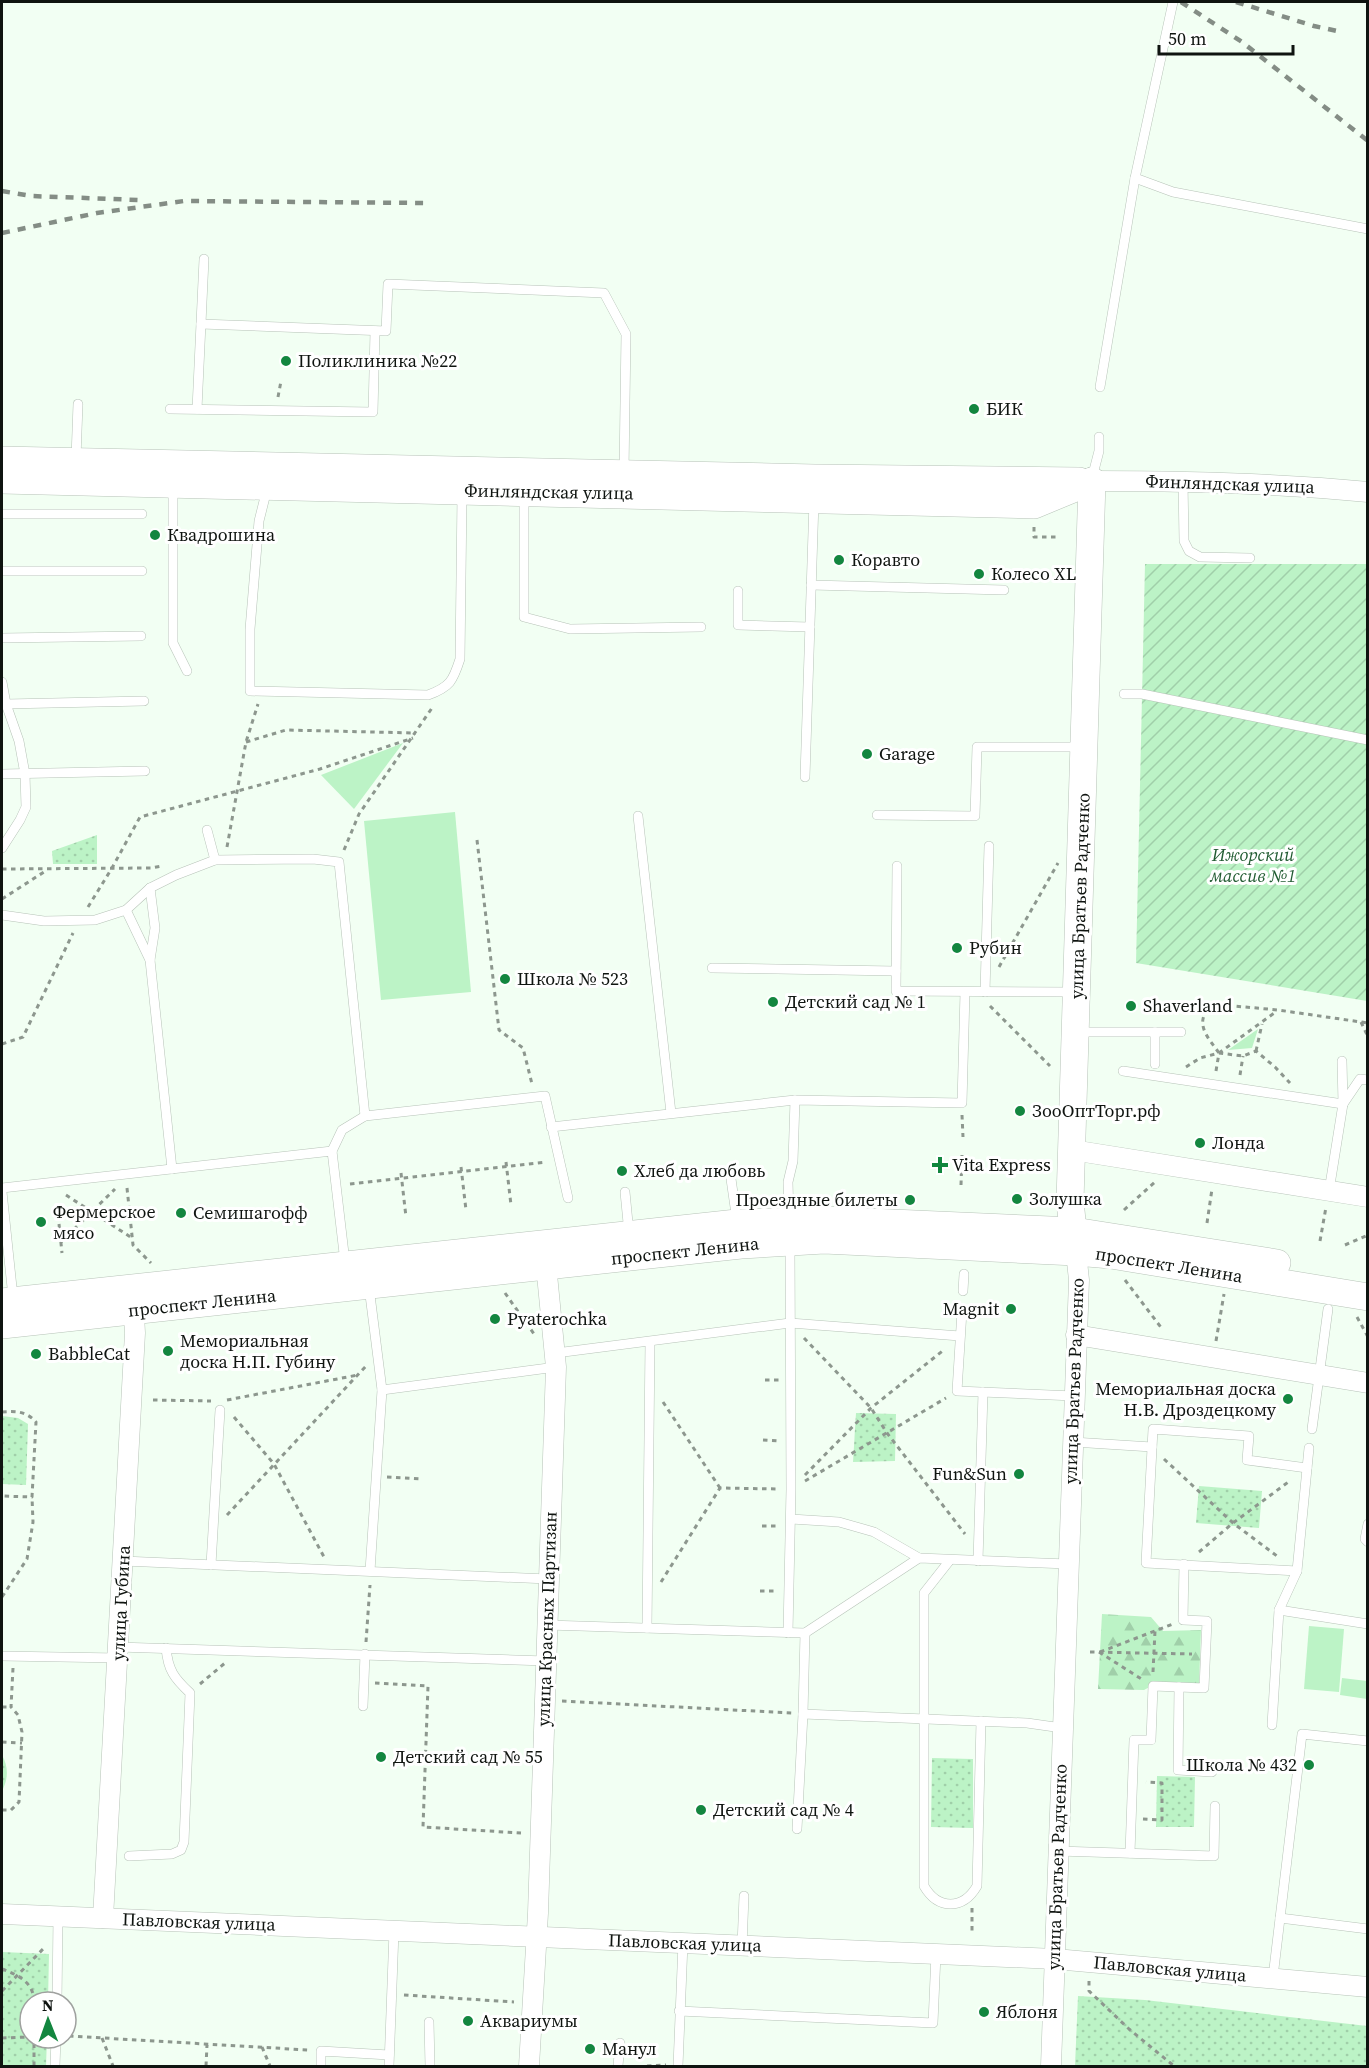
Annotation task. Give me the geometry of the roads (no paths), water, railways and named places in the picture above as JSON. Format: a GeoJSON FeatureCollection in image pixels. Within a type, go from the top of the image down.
{"type":"FeatureCollection","features":[{"type":"Feature","properties":{"kind":"main road","name":"Финляндская улица"},"geometry":{"type":"LineString","coordinates":[[2,460],[173,483],[268,476]]}},
{"type":"Feature","properties":{"kind":"main road","name":"Финляндская улица"},"geometry":{"type":"LineString","coordinates":[[2,480],[76,471],[815,488],[1092,481]]}},
{"type":"Feature","properties":{"kind":"main road","name":"Финляндская улица"},"geometry":{"type":"LineString","coordinates":[[462,480],[524,492],[624,484]]}},
{"type":"Feature","properties":{"kind":"main road","name":"улица Братьев Радченко"},"geometry":{"type":"LineString","coordinates":[[1075,1241],[1070,1201],[1092,481]]}},
{"type":"Feature","properties":{"kind":"main road","name":"проспект Ленина"},"geometry":{"type":"LineString","coordinates":[[2,1325],[133,1299],[345,1266],[545,1255],[878,1222],[1075,1241],[1124,1238],[1368,1278]]}},
{"type":"Feature","properties":{"kind":"main road","name":"проспект Ленина"},"geometry":{"type":"LineString","coordinates":[[8,1302],[133,1299],[369,1285],[545,1255],[629,1235],[737,1223],[789,1231]]}},
{"type":"Feature","properties":{"kind":"main road","name":"проспект Ленина"},"geometry":{"type":"LineString","coordinates":[[1075,1241],[1112,1255],[1361,1305]]}},
{"type":"Feature","properties":{"kind":"street","name":"Финляндская улица"},"geometry":{"type":"LineString","coordinates":[[1092,481],[1183,481],[1368,492]]}},
{"type":"Feature","properties":{"kind":"street"},"geometry":{"type":"LineString","coordinates":[[1072,1150],[1368,1197]]}},
{"type":"Feature","properties":{"kind":"street","name":"улица Братьев Радченко"},"geometry":{"type":"LineString","coordinates":[[1051,2067],[1079,1280],[1075,1241]]}},
{"type":"Feature","properties":{"kind":"street","name":"улица Красных Партизан"},"geometry":{"type":"LineString","coordinates":[[529,2067],[538,1912],[556,1360],[545,1255]]}},
{"type":"Feature","properties":{"kind":"street","name":"улица Губина"},"geometry":{"type":"LineString","coordinates":[[103,1918],[135,1333],[133,1299]]}},
{"type":"Feature","properties":{"kind":"street"},"geometry":{"type":"LineString","coordinates":[[1076,1335],[1368,1383]]}},
{"type":"Feature","properties":{"kind":"street","name":"Павловская улица"},"geometry":{"type":"LineString","coordinates":[[2,1914],[58,1924],[103,1918],[1055,1959],[1368,1987]]}},
{"type":"Feature","properties":{"kind":"lane"},"geometry":{"type":"LineString","coordinates":[[1101,387],[1135,178],[1173,2]]}},
{"type":"Feature","properties":{"kind":"lane"},"geometry":{"type":"LineString","coordinates":[[1135,178],[1173,192],[1368,230]]}},
{"type":"Feature","properties":{"kind":"lane"},"geometry":{"type":"LineString","coordinates":[[197,409],[204,259]]}},
{"type":"Feature","properties":{"kind":"lane"},"geometry":{"type":"LineString","coordinates":[[201,324],[386,332],[388,284],[604,293],[626,334],[624,484]]}},
{"type":"Feature","properties":{"kind":"lane"},"geometry":{"type":"LineString","coordinates":[[170,409],[373,412],[375,331]]}},
{"type":"Feature","properties":{"kind":"lane"},"geometry":{"type":"LineString","coordinates":[[76,471],[78,404]]}},
{"type":"Feature","properties":{"kind":"lane"},"geometry":{"type":"LineString","coordinates":[[1092,481],[1099,451],[1099,437]]}},
{"type":"Feature","properties":{"kind":"lane"},"geometry":{"type":"LineString","coordinates":[[268,476],[259,521],[249,629],[250,691],[428,695],[444,690],[454,678],[460,659],[462,480]]}},
{"type":"Feature","properties":{"kind":"lane"},"geometry":{"type":"LineString","coordinates":[[1183,481],[1184,541],[1190,551],[1200,557],[1250,558]]}},
{"type":"Feature","properties":{"kind":"lane"},"geometry":{"type":"LineString","coordinates":[[173,483],[173,643],[188,671]]}},
{"type":"Feature","properties":{"kind":"lane"},"geometry":{"type":"LineString","coordinates":[[804,777],[815,488]]}},
{"type":"Feature","properties":{"kind":"lane"},"geometry":{"type":"LineString","coordinates":[[524,492],[524,617],[570,629],[701,627]]}},
{"type":"Feature","properties":{"kind":"lane"},"geometry":{"type":"LineString","coordinates":[[2,514],[142,514]]}},
{"type":"Feature","properties":{"kind":"lane"},"geometry":{"type":"LineString","coordinates":[[2,571],[142,571]]}},
{"type":"Feature","properties":{"kind":"lane"},"geometry":{"type":"LineString","coordinates":[[811,585],[1004,590]]}},
{"type":"Feature","properties":{"kind":"lane"},"geometry":{"type":"LineString","coordinates":[[738,591],[738,625],[810,627]]}},
{"type":"Feature","properties":{"kind":"lane"},"geometry":{"type":"LineString","coordinates":[[2,638],[141,636]]}},
{"type":"Feature","properties":{"kind":"lane"},"geometry":{"type":"LineString","coordinates":[[2,682],[6,704],[19,741],[25,774],[26,807],[2,848]]}},
{"type":"Feature","properties":{"kind":"lane"},"geometry":{"type":"LineString","coordinates":[[1124,694],[1142,694],[1368,740]]}},
{"type":"Feature","properties":{"kind":"lane"},"geometry":{"type":"LineString","coordinates":[[6,704],[144,701]]}},
{"type":"Feature","properties":{"kind":"lane"},"geometry":{"type":"LineString","coordinates":[[878,815],[975,816],[977,747],[1085,747]]}},
{"type":"Feature","properties":{"kind":"lane"},"geometry":{"type":"LineString","coordinates":[[2,774],[145,771]]}},
{"type":"Feature","properties":{"kind":"lane"},"geometry":{"type":"LineString","coordinates":[[638,816],[671,1113]]}},
{"type":"Feature","properties":{"kind":"lane"},"geometry":{"type":"LineString","coordinates":[[207,830],[215,861]]}},
{"type":"Feature","properties":{"kind":"lane"},"geometry":{"type":"LineString","coordinates":[[985,996],[988,846]]}},
{"type":"Feature","properties":{"kind":"lane"},"geometry":{"type":"LineString","coordinates":[[2,915],[44,921],[95,920],[126,910],[150,888],[176,875],[215,861],[313,859],[339,862],[365,1116]]}},
{"type":"Feature","properties":{"kind":"lane"},"geometry":{"type":"LineString","coordinates":[[897,866],[896,991],[965,992],[985,996],[1077,993]]}},
{"type":"Feature","properties":{"kind":"lane"},"geometry":{"type":"LineString","coordinates":[[150,888],[155,928],[150,960],[172,1169]]}},
{"type":"Feature","properties":{"kind":"lane"},"geometry":{"type":"LineString","coordinates":[[126,910],[150,960]]}},
{"type":"Feature","properties":{"kind":"lane"},"geometry":{"type":"LineString","coordinates":[[712,968],[896,971]]}},
{"type":"Feature","properties":{"kind":"lane"},"geometry":{"type":"LineString","coordinates":[[551,1127],[795,1100],[962,1103],[965,992]]}},
{"type":"Feature","properties":{"kind":"lane"},"geometry":{"type":"LineString","coordinates":[[1076,1032],[1181,1032]]}},
{"type":"Feature","properties":{"kind":"lane"},"geometry":{"type":"LineString","coordinates":[[1155,1032],[1155,1064]]}},
{"type":"Feature","properties":{"kind":"lane"},"geometry":{"type":"LineString","coordinates":[[1329,1191],[1343,1104],[1342,1061]]}},
{"type":"Feature","properties":{"kind":"lane"},"geometry":{"type":"LineString","coordinates":[[1123,1071],[1343,1104]]}},
{"type":"Feature","properties":{"kind":"lane"},"geometry":{"type":"LineString","coordinates":[[1343,1104],[1360,1079],[1368,1080]]}},
{"type":"Feature","properties":{"kind":"lane"},"geometry":{"type":"LineString","coordinates":[[345,1266],[332,1150],[342,1130],[365,1116],[545,1096],[568,1198]]}},
{"type":"Feature","properties":{"kind":"lane"},"geometry":{"type":"LineString","coordinates":[[788,1633],[791,1489],[788,1182],[793,1161],[795,1100]]}},
{"type":"Feature","properties":{"kind":"lane"},"geometry":{"type":"LineString","coordinates":[[8,1302],[2,1190],[332,1150]]}},
{"type":"Feature","properties":{"kind":"lane"},"geometry":{"type":"LineString","coordinates":[[731,1179],[737,1223]]}},
{"type":"Feature","properties":{"kind":"lane"},"geometry":{"type":"LineString","coordinates":[[625,1192],[629,1235]]}},
{"type":"Feature","properties":{"kind":"lane"},"geometry":{"type":"LineString","coordinates":[[963,1291],[964,1274]]}},
{"type":"Feature","properties":{"kind":"lane"},"geometry":{"type":"LineString","coordinates":[[369,1285],[382,1390],[370,1571]]}},
{"type":"Feature","properties":{"kind":"lane"},"geometry":{"type":"LineString","coordinates":[[1312,1429],[1328,1309]]}},
{"type":"Feature","properties":{"kind":"lane"},"geometry":{"type":"LineString","coordinates":[[962,1311],[957,1391],[1074,1396]]}},
{"type":"Feature","properties":{"kind":"lane"},"geometry":{"type":"LineString","coordinates":[[382,1390],[650,1342],[790,1323],[960,1336]]}},
{"type":"Feature","properties":{"kind":"lane"},"geometry":{"type":"LineString","coordinates":[[646,1628],[650,1342]]}},
{"type":"Feature","properties":{"kind":"lane"},"geometry":{"type":"LineString","coordinates":[[978,1561],[983,1392]]}},
{"type":"Feature","properties":{"kind":"lane"},"geometry":{"type":"LineString","coordinates":[[211,1565],[220,1406]]}},
{"type":"Feature","properties":{"kind":"lane"},"geometry":{"type":"LineString","coordinates":[[1297,1571],[1146,1563],[1153,1429],[1249,1437],[1247,1460],[1306,1468]]}},
{"type":"Feature","properties":{"kind":"lane"},"geometry":{"type":"LineString","coordinates":[[1072,1442],[1152,1447]]}},
{"type":"Feature","properties":{"kind":"lane"},"geometry":{"type":"LineString","coordinates":[[1272,1725],[1279,1610],[1297,1571],[1309,1448]]}},
{"type":"Feature","properties":{"kind":"lane"},"geometry":{"type":"LineString","coordinates":[[791,1519],[839,1522],[874,1532],[919,1558],[1068,1564]]}},
{"type":"Feature","properties":{"kind":"lane"},"geometry":{"type":"LineString","coordinates":[[1368,1524],[1365,1539],[1368,1542]]}},
{"type":"Feature","properties":{"kind":"lane"},"geometry":{"type":"LineString","coordinates":[[547,1625],[805,1633],[919,1558]]}},
{"type":"Feature","properties":{"kind":"lane"},"geometry":{"type":"LineString","coordinates":[[950,1560],[924,1593],[924,1886],[930,1897],[942,1903],[958,1904],[970,1897],[977,1886],[981,1721]]}},
{"type":"Feature","properties":{"kind":"lane"},"geometry":{"type":"LineString","coordinates":[[123,1561],[548,1579]]}},
{"type":"Feature","properties":{"kind":"lane"},"geometry":{"type":"LineString","coordinates":[[1130,1853],[1134,1740],[1151,1740],[1153,1686],[1204,1688],[1207,1621],[1183,1620],[1184,1564]]}},
{"type":"Feature","properties":{"kind":"lane"},"geometry":{"type":"LineString","coordinates":[[1279,1610],[1368,1624]]}},
{"type":"Feature","properties":{"kind":"lane"},"geometry":{"type":"LineString","coordinates":[[797,1829],[805,1633]]}},
{"type":"Feature","properties":{"kind":"lane"},"geometry":{"type":"LineString","coordinates":[[129,1856],[172,1854],[181,1850],[184,1842],[190,1693],[178,1682],[168,1666],[166,1648]]}},
{"type":"Feature","properties":{"kind":"lane"},"geometry":{"type":"LineString","coordinates":[[2,1656],[166,1648],[546,1661]]}},
{"type":"Feature","properties":{"kind":"lane"},"geometry":{"type":"LineString","coordinates":[[363,1706],[365,1654]]}},
{"type":"Feature","properties":{"kind":"lane"},"geometry":{"type":"LineString","coordinates":[[1179,1687],[1178,1770],[1212,1772]]}},
{"type":"Feature","properties":{"kind":"lane"},"geometry":{"type":"LineString","coordinates":[[803,1714],[1027,1723],[1062,1728]]}},
{"type":"Feature","properties":{"kind":"lane"},"geometry":{"type":"LineString","coordinates":[[1273,1977],[1302,1734],[1368,1741]]}},
{"type":"Feature","properties":{"kind":"lane"},"geometry":{"type":"LineString","coordinates":[[1058,1851],[1214,1856],[1215,1806]]}},
{"type":"Feature","properties":{"kind":"lane"},"geometry":{"type":"LineString","coordinates":[[742,1946],[744,1896]]}},
{"type":"Feature","properties":{"kind":"lane"},"geometry":{"type":"LineString","coordinates":[[1280,1918],[1368,1929]]}},
{"type":"Feature","properties":{"kind":"lane"},"geometry":{"type":"LineString","coordinates":[[57,1990],[58,1924]]}},
{"type":"Feature","properties":{"kind":"lane"},"geometry":{"type":"LineString","coordinates":[[389,2067],[394,1931]]}},
{"type":"Feature","properties":{"kind":"lane"},"geometry":{"type":"LineString","coordinates":[[678,2065],[683,1943]]}},
{"type":"Feature","properties":{"kind":"lane"},"geometry":{"type":"LineString","coordinates":[[679,2011],[933,2023],[936,1954]]}},
{"type":"Feature","properties":{"kind":"lane"},"geometry":{"type":"LineString","coordinates":[[429,2022],[430,2067]]}},
{"type":"Feature","properties":{"kind":"lane"},"geometry":{"type":"LineString","coordinates":[[618,2067],[620,2043]]}},
{"type":"Feature","properties":{"kind":"lane"},"geometry":{"type":"LineString","coordinates":[[55,2067],[56,2050]]}},
{"type":"Feature","properties":{"kind":"lane"},"geometry":{"type":"LineString","coordinates":[[321,2067],[321,2051],[389,2055]]}},
{"type":"Feature","properties":{"kind":"railway"},"geometry":{"type":"LineString","coordinates":[[1181,2],[1242,42],[1368,141]]}},
{"type":"Feature","properties":{"kind":"railway"},"geometry":{"type":"LineString","coordinates":[[1236,2],[1314,26],[1342,32]]}},
{"type":"Feature","properties":{"kind":"railway"},"geometry":{"type":"LineString","coordinates":[[2,191],[31,196],[139,200]]}},
{"type":"Feature","properties":{"kind":"railway"},"geometry":{"type":"LineString","coordinates":[[2,233],[97,213],[184,201],[427,203]]}},
{"type":"Feature","properties":{"kind":"place","name":"Поликлиника №22"},"geometry":{"type":"Point","coordinates":[286,361]}},
{"type":"Feature","properties":{"kind":"place","name":"БИК"},"geometry":{"type":"Point","coordinates":[974,409]}},
{"type":"Feature","properties":{"kind":"place","name":"Квадрошина"},"geometry":{"type":"Point","coordinates":[155,535]}},
{"type":"Feature","properties":{"kind":"place","name":"Коравто"},"geometry":{"type":"Point","coordinates":[839,560]}},
{"type":"Feature","properties":{"kind":"place","name":"Колесо XL"},"geometry":{"type":"Point","coordinates":[979,574]}},
{"type":"Feature","properties":{"kind":"place","name":"Garage"},"geometry":{"type":"Point","coordinates":[867,754]}},
{"type":"Feature","properties":{"kind":"place","name":"Рубин"},"geometry":{"type":"Point","coordinates":[957,948]}},
{"type":"Feature","properties":{"kind":"place","name":"Школа № 523"},"geometry":{"type":"Point","coordinates":[505,979]}},
{"type":"Feature","properties":{"kind":"place","name":"Детский сад № 1"},"geometry":{"type":"Point","coordinates":[773,1002]}},
{"type":"Feature","properties":{"kind":"place","name":"Shaverland"},"geometry":{"type":"Point","coordinates":[1131,1006]}},
{"type":"Feature","properties":{"kind":"place","name":"ЗооОптТорг.рф"},"geometry":{"type":"Point","coordinates":[1020,1111]}},
{"type":"Feature","properties":{"kind":"place","name":"Лонда"},"geometry":{"type":"Point","coordinates":[1200,1143]}},
{"type":"Feature","properties":{"kind":"place","name":"Vita Express"},"geometry":{"type":"Point","coordinates":[940,1165]}},
{"type":"Feature","properties":{"kind":"place","name":"Хлеб да любовь"},"geometry":{"type":"Point","coordinates":[622,1171]}},
{"type":"Feature","properties":{"kind":"place","name":"Золушка"},"geometry":{"type":"Point","coordinates":[1017,1199]}},
{"type":"Feature","properties":{"kind":"place","name":"Проездные билеты"},"geometry":{"type":"Point","coordinates":[910,1200]}},
{"type":"Feature","properties":{"kind":"place","name":"Семишагофф"},"geometry":{"type":"Point","coordinates":[181,1213]}},
{"type":"Feature","properties":{"kind":"place","name":"Фермерское мясо"},"geometry":{"type":"Point","coordinates":[41,1222]}},
{"type":"Feature","properties":{"kind":"place","name":"Magnit"},"geometry":{"type":"Point","coordinates":[1011,1309]}},
{"type":"Feature","properties":{"kind":"place","name":"Pyaterochka"},"geometry":{"type":"Point","coordinates":[495,1319]}},
{"type":"Feature","properties":{"kind":"place","name":"Мемориальная доска Н.П. Губину"},"geometry":{"type":"Point","coordinates":[168,1351]}},
{"type":"Feature","properties":{"kind":"place","name":"BabbleCat"},"geometry":{"type":"Point","coordinates":[36,1354]}},
{"type":"Feature","properties":{"kind":"place","name":"Мемориальная доска Н.В. Дроздецкому"},"geometry":{"type":"Point","coordinates":[1288,1399]}},
{"type":"Feature","properties":{"kind":"place","name":"Fun&Sun"},"geometry":{"type":"Point","coordinates":[1019,1474]}},
{"type":"Feature","properties":{"kind":"place","name":"Детский сад № 55"},"geometry":{"type":"Point","coordinates":[381,1757]}},
{"type":"Feature","properties":{"kind":"place","name":"Школа № 432"},"geometry":{"type":"Point","coordinates":[1309,1765]}},
{"type":"Feature","properties":{"kind":"place","name":"Детский сад № 4"},"geometry":{"type":"Point","coordinates":[701,1810]}},
{"type":"Feature","properties":{"kind":"place","name":"Яблоня"},"geometry":{"type":"Point","coordinates":[984,2012]}},
{"type":"Feature","properties":{"kind":"place","name":"Аквариумы"},"geometry":{"type":"Point","coordinates":[468,2021]}},
{"type":"Feature","properties":{"kind":"place","name":"Манул"},"geometry":{"type":"Point","coordinates":[590,2049]}},
{"type":"Feature","properties":{"kind":"park label","name":"Ижорский массив №1"},"geometry":{"type":"Point","coordinates":[1253,865]}}]}
